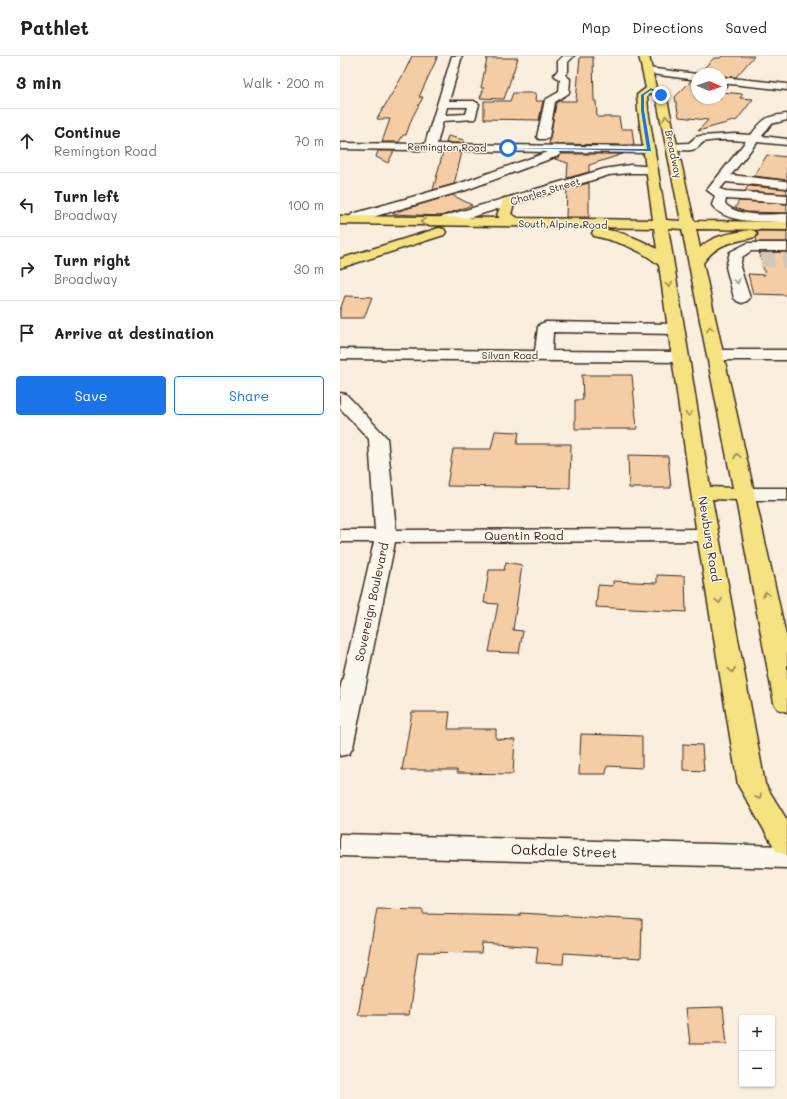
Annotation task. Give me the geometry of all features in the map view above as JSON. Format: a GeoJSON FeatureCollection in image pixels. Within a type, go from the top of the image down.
{"type":"FeatureCollection","features":[{"type":"Feature","properties":{"kind":"main road","name":"Broadway"},"geometry":{"type":"LineString","coordinates":[[644,56],[651,89],[661,95],[673,146],[689,229]]}},
{"type":"Feature","properties":{"kind":"main road","name":"Broadway"},"geometry":{"type":"LineString","coordinates":[[651,89],[642,95],[643,110],[661,229]]}},
{"type":"Feature","properties":{"kind":"main road"},"geometry":{"type":"LineString","coordinates":[[598,229],[641,209],[654,186]]}},
{"type":"Feature","properties":{"kind":"main road"},"geometry":{"type":"LineString","coordinates":[[683,198],[694,209],[705,215],[750,230]]}},
{"type":"Feature","properties":{"kind":"main road"},"geometry":{"type":"LineString","coordinates":[[509,202],[504,215],[508,219],[518,223]]}},
{"type":"Feature","properties":{"kind":"main road","name":"South Alpine Road"},"geometry":{"type":"LineString","coordinates":[[340,220],[439,227],[750,230],[787,234]]}},
{"type":"Feature","properties":{"kind":"main road","name":"South Alpine Road"},"geometry":{"type":"LineString","coordinates":[[340,231],[374,234],[439,227],[518,223],[598,229]]}},
{"type":"Feature","properties":{"kind":"main road","name":"South Alpine Road"},"geometry":{"type":"LineString","coordinates":[[750,230],[787,226]]}},
{"type":"Feature","properties":{"kind":"main road","name":"Charles Street"},"geometry":{"type":"LineString","coordinates":[[340,264],[378,253],[439,227]]}},
{"type":"Feature","properties":{"kind":"main road"},"geometry":{"type":"LineString","coordinates":[[598,229],[640,244],[666,263]]}},
{"type":"Feature","properties":{"kind":"main road","name":"Newburg Road"},"geometry":{"type":"LineString","coordinates":[[661,229],[707,535],[752,785],[787,844]]}},
{"type":"Feature","properties":{"kind":"main road"},"geometry":{"type":"LineString","coordinates":[[689,229],[774,633],[787,703]]}},
{"type":"Feature","properties":{"kind":"main road"},"geometry":{"type":"LineString","coordinates":[[696,263],[706,248],[717,242],[750,230]]}},
{"type":"Feature","properties":{"kind":"main road"},"geometry":{"type":"LineString","coordinates":[[374,234],[380,246],[378,253]]}},
{"type":"Feature","properties":{"kind":"main road"},"geometry":{"type":"LineString","coordinates":[[701,493],[745,494]]}},
{"type":"Feature","properties":{"kind":"street"},"geometry":{"type":"LineString","coordinates":[[430,147],[457,56]]}},
{"type":"Feature","properties":{"kind":"street"},"geometry":{"type":"LineString","coordinates":[[543,137],[550,100],[564,93],[566,79],[559,75],[563,71],[563,61],[569,56]]}},
{"type":"Feature","properties":{"kind":"street"},"geometry":{"type":"LineString","coordinates":[[647,72],[691,76]]}},
{"type":"Feature","properties":{"kind":"street"},"geometry":{"type":"LineString","coordinates":[[727,81],[787,87]]}},
{"type":"Feature","properties":{"kind":"street"},"geometry":{"type":"LineString","coordinates":[[446,93],[460,93],[460,104]]}},
{"type":"Feature","properties":{"kind":"street"},"geometry":{"type":"LineString","coordinates":[[439,118],[471,117],[474,104],[443,104]]}},
{"type":"Feature","properties":{"kind":"street"},"geometry":{"type":"LineString","coordinates":[[787,117],[767,122],[713,190],[723,195],[787,199]]}},
{"type":"Feature","properties":{"kind":"street"},"geometry":{"type":"LineString","coordinates":[[772,120],[787,123]]}},
{"type":"Feature","properties":{"kind":"street"},"geometry":{"type":"LineString","coordinates":[[754,139],[787,134]]}},
{"type":"Feature","properties":{"kind":"street"},"geometry":{"type":"LineString","coordinates":[[673,146],[692,146],[700,139],[735,137],[787,142]]}},
{"type":"Feature","properties":{"kind":"street"},"geometry":{"type":"LineString","coordinates":[[754,139],[787,151]]}},
{"type":"Feature","properties":{"kind":"street","name":"Remington Road"},"geometry":{"type":"LineString","coordinates":[[340,146],[649,150]]}},
{"type":"Feature","properties":{"kind":"street"},"geometry":{"type":"LineString","coordinates":[[497,173],[493,166],[508,148]]}},
{"type":"Feature","properties":{"kind":"street"},"geometry":{"type":"LineString","coordinates":[[357,217],[462,187],[497,173],[571,149]]}},
{"type":"Feature","properties":{"kind":"street","name":"Charles Street"},"geometry":{"type":"LineString","coordinates":[[439,227],[509,202],[609,178],[630,169],[652,170]]}},
{"type":"Feature","properties":{"kind":"street"},"geometry":{"type":"LineString","coordinates":[[723,178],[787,185]]}},
{"type":"Feature","properties":{"kind":"street"},"geometry":{"type":"LineString","coordinates":[[723,195],[719,199],[718,205],[722,210],[732,214],[787,218]]}},
{"type":"Feature","properties":{"kind":"street"},"geometry":{"type":"LineString","coordinates":[[742,298],[733,267],[735,255],[748,247],[787,247]]}},
{"type":"Feature","properties":{"kind":"street"},"geometry":{"type":"LineString","coordinates":[[734,260],[761,260]]}},
{"type":"Feature","properties":{"kind":"street"},"geometry":{"type":"LineString","coordinates":[[543,356],[546,327],[676,329]]}},
{"type":"Feature","properties":{"kind":"street","name":"Silvan Road"},"geometry":{"type":"LineString","coordinates":[[340,354],[680,357]]}},
{"type":"Feature","properties":{"kind":"street"},"geometry":{"type":"LineString","coordinates":[[716,355],[787,355]]}},
{"type":"Feature","properties":{"kind":"street","name":"Sovereign Boulevard"},"geometry":{"type":"LineString","coordinates":[[340,398],[378,438],[386,537],[340,747]]}},
{"type":"Feature","properties":{"kind":"street"},"geometry":{"type":"LineString","coordinates":[[745,494],[787,494]]}},
{"type":"Feature","properties":{"kind":"street","name":"Quentin Road"},"geometry":{"type":"LineString","coordinates":[[340,536],[707,535]]}},
{"type":"Feature","properties":{"kind":"street","name":"Oakdale Street"},"geometry":{"type":"LineString","coordinates":[[340,845],[787,857]]}},
{"type":"Feature","properties":{"kind":"building"},"geometry":{"type":"Polygon","coordinates":[[[412,56],[437,56],[437,58],[419,97],[423,97],[412,118],[406,135],[403,135],[399,142],[382,142],[390,119],[377,119],[404,73],[412,56]]]}},
{"type":"Feature","properties":{"kind":"building"},"geometry":{"type":"Polygon","coordinates":[[[722,56],[754,56],[736,77],[727,76],[727,68],[704,68],[714,58],[720,58],[722,56]]]}},
{"type":"Feature","properties":{"kind":"building"},"geometry":{"type":"Polygon","coordinates":[[[580,57],[593,57],[594,101],[596,101],[597,117],[619,117],[621,129],[632,129],[634,145],[549,144],[556,103],[559,101],[576,101],[580,57]]]}},
{"type":"Feature","properties":{"kind":"building"},"geometry":{"type":"Polygon","coordinates":[[[487,58],[518,58],[504,99],[480,98],[484,88],[481,88],[487,58]]]}},
{"type":"Feature","properties":{"kind":"building"},"geometry":{"type":"Polygon","coordinates":[[[691,81],[691,104],[727,104],[727,92],[743,94],[740,98],[753,99],[737,120],[698,131],[708,120],[679,117],[675,97],[691,81]]]}},
{"type":"Feature","properties":{"kind":"building"},"geometry":{"type":"Polygon","coordinates":[[[513,93],[536,93],[535,101],[543,101],[539,120],[484,119],[484,101],[510,101],[513,93]]]}},
{"type":"Feature","properties":{"kind":"building"},"geometry":{"type":"Polygon","coordinates":[[[448,136],[464,140],[464,143],[446,143],[448,136]]]}},
{"type":"Feature","properties":{"kind":"building"},"geometry":{"type":"Polygon","coordinates":[[[378,151],[394,151],[388,163],[376,157],[378,151]]]}},
{"type":"Feature","properties":{"kind":"building"},"geometry":{"type":"Polygon","coordinates":[[[443,152],[462,152],[454,184],[433,190],[443,152]]]}},
{"type":"Feature","properties":{"kind":"building"},"geometry":{"type":"Polygon","coordinates":[[[561,154],[623,154],[589,165],[589,172],[567,178],[568,163],[555,159],[561,154]]]}},
{"type":"Feature","properties":{"kind":"building"},"geometry":{"type":"Polygon","coordinates":[[[767,155],[787,157],[787,180],[754,176],[767,155]]]}},
{"type":"Feature","properties":{"kind":"building"},"geometry":{"type":"Polygon","coordinates":[[[589,183],[589,217],[566,217],[567,189],[589,183]]]}},
{"type":"Feature","properties":{"kind":"building"},"geometry":{"type":"Polygon","coordinates":[[[748,186],[787,189],[787,194],[745,191],[748,186]]]}},
{"type":"Feature","properties":{"kind":"building"},"geometry":{"type":"Polygon","coordinates":[[[452,195],[472,205],[441,216],[392,213],[452,195]]]}},
{"type":"Feature","properties":{"kind":"building"},"geometry":{"type":"Polygon","coordinates":[[[739,201],[787,204],[787,213],[746,212],[735,208],[739,201]]]}},
{"type":"Feature","properties":{"kind":"building"},"geometry":{"type":"Polygon","coordinates":[[[757,231],[787,231],[787,242],[757,242],[757,231]]]}},
{"type":"Feature","properties":{"kind":"building"},"geometry":{"type":"Polygon","coordinates":[[[759,252],[787,252],[787,295],[753,294],[748,274],[765,275],[759,252]]]}},
{"type":"Feature","properties":{"kind":"building"},"geometry":{"type":"Polygon","coordinates":[[[345,296],[372,297],[364,318],[340,318],[340,310],[345,296]]]}},
{"type":"Feature","properties":{"kind":"building"},"geometry":{"type":"Polygon","coordinates":[[[582,375],[632,375],[637,429],[575,429],[575,400],[583,400],[582,375]]]}},
{"type":"Feature","properties":{"kind":"building"},"geometry":{"type":"Polygon","coordinates":[[[495,431],[519,432],[517,444],[571,444],[570,488],[447,486],[453,449],[491,449],[495,431]]]}},
{"type":"Feature","properties":{"kind":"building"},"geometry":{"type":"Polygon","coordinates":[[[628,455],[668,456],[671,488],[629,488],[628,455]]]}},
{"type":"Feature","properties":{"kind":"building"},"geometry":{"type":"Polygon","coordinates":[[[506,562],[522,565],[513,630],[523,631],[519,653],[489,652],[498,604],[484,603],[489,570],[504,570],[506,562]]]}},
{"type":"Feature","properties":{"kind":"building"},"geometry":{"type":"Polygon","coordinates":[[[657,575],[685,576],[686,612],[596,607],[598,585],[613,586],[613,581],[657,583],[657,575]]]}},
{"type":"Feature","properties":{"kind":"building"},"geometry":{"type":"Polygon","coordinates":[[[412,712],[450,712],[448,729],[496,729],[496,739],[515,740],[513,774],[457,773],[457,770],[402,770],[412,712]]]}},
{"type":"Feature","properties":{"kind":"building"},"geometry":{"type":"Polygon","coordinates":[[[581,734],[642,736],[642,768],[607,766],[606,774],[579,774],[581,734]]]}},
{"type":"Feature","properties":{"kind":"building"},"geometry":{"type":"Polygon","coordinates":[[[683,744],[702,745],[704,771],[683,770],[683,744]]]}},
{"type":"Feature","properties":{"kind":"building"},"geometry":{"type":"Polygon","coordinates":[[[377,909],[423,910],[423,914],[520,916],[520,913],[642,920],[641,958],[564,953],[563,964],[536,963],[538,947],[482,943],[481,953],[418,952],[409,1015],[358,1015],[377,909]]]}},
{"type":"Feature","properties":{"kind":"building"},"geometry":{"type":"Polygon","coordinates":[[[723,1007],[727,1044],[690,1044],[686,1008],[723,1007]]]}},
{"type":"Feature","properties":{"kind":"tunnel"},"geometry":{"type":"LineString","coordinates":[[761,260],[787,261]]}},
{"type":"Feature","properties":{"kind":"route"},"geometry":{"type":"LineString","coordinates":[[508,148],[649,150],[642,95],[651,89],[661,95]]}}]}
